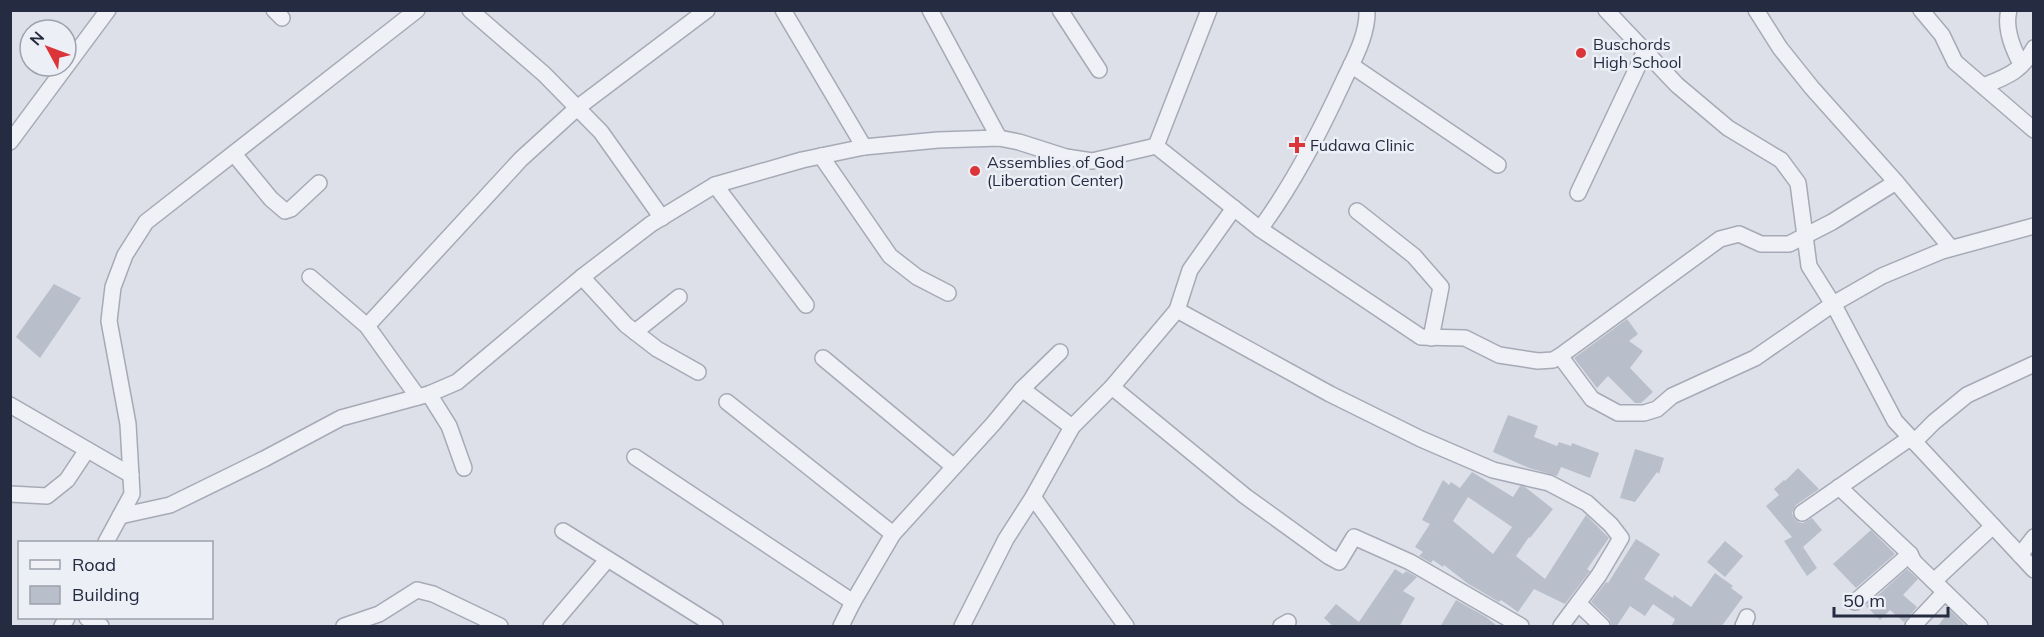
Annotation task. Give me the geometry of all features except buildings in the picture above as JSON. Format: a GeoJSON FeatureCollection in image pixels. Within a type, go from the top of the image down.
{"type":"FeatureCollection","features":[{"type":"Feature","properties":{"kind":"street"},"geometry":{"type":"LineString","coordinates":[[10,142],[108,10]]}},
{"type":"Feature","properties":{"kind":"street"},"geometry":{"type":"LineString","coordinates":[[107,541],[132,494],[128,424],[109,321],[113,287],[125,255],[146,222],[417,10]]}},
{"type":"Feature","properties":{"kind":"street"},"geometry":{"type":"LineString","coordinates":[[470,10],[544,74],[601,132],[662,218]]}},
{"type":"Feature","properties":{"kind":"street"},"geometry":{"type":"LineString","coordinates":[[368,326],[521,159],[577,108],[707,10]]}},
{"type":"Feature","properties":{"kind":"street"},"geometry":{"type":"LineString","coordinates":[[783,10],[864,147]]}},
{"type":"Feature","properties":{"kind":"street"},"geometry":{"type":"LineString","coordinates":[[930,10],[999,138]]}},
{"type":"Feature","properties":{"kind":"street"},"geometry":{"type":"LineString","coordinates":[[1060,10],[1100,70]]}},
{"type":"Feature","properties":{"kind":"street"},"geometry":{"type":"LineString","coordinates":[[1156,146],[1209,10]]}},
{"type":"Feature","properties":{"kind":"street"},"geometry":{"type":"LineString","coordinates":[[1260,229],[1280,201],[1326,118],[1368,23],[1367,10]]}},
{"type":"Feature","properties":{"kind":"street"},"geometry":{"type":"LineString","coordinates":[[1606,10],[1677,85],[1728,128],[1781,160],[1798,183],[1809,266],[1833,304],[1895,421],[2034,570]]}},
{"type":"Feature","properties":{"kind":"street"},"geometry":{"type":"LineString","coordinates":[[1756,10],[1780,48],[1812,88],[1951,248]]}},
{"type":"Feature","properties":{"kind":"street"},"geometry":{"type":"LineString","coordinates":[[1921,10],[1942,35],[1955,62],[2034,130]]}},
{"type":"Feature","properties":{"kind":"street"},"geometry":{"type":"LineString","coordinates":[[2010,10],[2007,20],[2014,51],[2021,64]]}},
{"type":"Feature","properties":{"kind":"street"},"geometry":{"type":"LineString","coordinates":[[1983,86],[2011,75],[2034,48]]}},
{"type":"Feature","properties":{"kind":"street"},"geometry":{"type":"LineString","coordinates":[[1578,193],[1646,51]]}},
{"type":"Feature","properties":{"kind":"street"},"geometry":{"type":"LineString","coordinates":[[1351,65],[1498,165]]}},
{"type":"Feature","properties":{"kind":"street"},"geometry":{"type":"LineString","coordinates":[[120,516],[170,505],[341,418],[423,395],[457,382],[582,277],[651,224],[714,185],[821,156],[864,147],[939,140],[999,138],[1066,157],[1092,161],[1156,146]]}},
{"type":"Feature","properties":{"kind":"street"},"geometry":{"type":"LineString","coordinates":[[1156,146],[1260,229],[1421,338],[1465,338],[1499,354],[1538,361],[1553,360],[1560,356],[1720,239],[1739,234],[1761,244],[1789,244],[1832,222],[1896,182]]}},
{"type":"Feature","properties":{"kind":"street"},"geometry":{"type":"LineString","coordinates":[[234,154],[271,199],[285,211],[291,209],[319,183]]}},
{"type":"Feature","properties":{"kind":"street"},"geometry":{"type":"LineString","coordinates":[[821,156],[890,256],[917,277],[948,293]]}},
{"type":"Feature","properties":{"kind":"street"},"geometry":{"type":"LineString","coordinates":[[714,185],[806,305]]}},
{"type":"Feature","properties":{"kind":"street"},"geometry":{"type":"LineString","coordinates":[[962,627],[1006,539],[1033,497],[1072,427],[1112,387],[1178,310],[1190,270],[1234,208]]}},
{"type":"Feature","properties":{"kind":"street"},"geometry":{"type":"LineString","coordinates":[[1357,211],[1414,256],[1441,287],[1431,338]]}},
{"type":"Feature","properties":{"kind":"street"},"geometry":{"type":"LineString","coordinates":[[1560,356],[1592,399],[1618,413],[1644,413],[1657,409],[1672,396],[1755,358],[1833,304],[1882,276],[1951,248],[2034,226]]}},
{"type":"Feature","properties":{"kind":"street"},"geometry":{"type":"LineString","coordinates":[[310,277],[368,326],[449,426],[464,468]]}},
{"type":"Feature","properties":{"kind":"street"},"geometry":{"type":"LineString","coordinates":[[582,277],[626,325],[657,349],[698,372]]}},
{"type":"Feature","properties":{"kind":"street"},"geometry":{"type":"LineString","coordinates":[[635,332],[678,297]]}},
{"type":"Feature","properties":{"kind":"street"},"geometry":{"type":"LineString","coordinates":[[1178,310],[1330,394],[1420,439],[1494,470],[1550,483],[1587,503],[1611,525],[1621,538],[1579,604],[1561,627]]}},
{"type":"Feature","properties":{"kind":"street"},"geometry":{"type":"LineString","coordinates":[[841,627],[893,534],[1022,389],[1060,352]]}},
{"type":"Feature","properties":{"kind":"street"},"geometry":{"type":"LineString","coordinates":[[823,358],[953,466]]}},
{"type":"Feature","properties":{"kind":"street"},"geometry":{"type":"LineString","coordinates":[[1802,513],[1912,440],[1967,395],[2034,364]]}},
{"type":"Feature","properties":{"kind":"street"},"geometry":{"type":"LineString","coordinates":[[1112,387],[1245,496],[1328,556],[1339,562],[1354,537],[1410,562],[1521,627]]}},
{"type":"Feature","properties":{"kind":"street"},"geometry":{"type":"LineString","coordinates":[[1022,389],[1072,427]]}},
{"type":"Feature","properties":{"kind":"street"},"geometry":{"type":"LineString","coordinates":[[727,402],[893,534]]}},
{"type":"Feature","properties":{"kind":"street"},"geometry":{"type":"LineString","coordinates":[[10,405],[131,476]]}},
{"type":"Feature","properties":{"kind":"street"},"geometry":{"type":"LineString","coordinates":[[10,494],[47,496],[67,480],[87,450]]}},
{"type":"Feature","properties":{"kind":"street"},"geometry":{"type":"LineString","coordinates":[[635,457],[853,602]]}},
{"type":"Feature","properties":{"kind":"street"},"geometry":{"type":"LineString","coordinates":[[1839,487],[1910,554],[1914,562],[1980,627]]}},
{"type":"Feature","properties":{"kind":"street"},"geometry":{"type":"LineString","coordinates":[[1033,497],[1126,627]]}},
{"type":"Feature","properties":{"kind":"street"},"geometry":{"type":"LineString","coordinates":[[1934,581],[1992,526]]}},
{"type":"Feature","properties":{"kind":"street"},"geometry":{"type":"LineString","coordinates":[[563,531],[715,627]]}},
{"type":"Feature","properties":{"kind":"street"},"geometry":{"type":"LineString","coordinates":[[2019,555],[2034,537]]}},
{"type":"Feature","properties":{"kind":"street"},"geometry":{"type":"LineString","coordinates":[[1855,602],[1910,554]]}},
{"type":"Feature","properties":{"kind":"street"},"geometry":{"type":"LineString","coordinates":[[551,627],[608,560]]}},
{"type":"Feature","properties":{"kind":"street"},"geometry":{"type":"LineString","coordinates":[[344,627],[379,614],[417,590],[434,594],[500,627]]}},
{"type":"Feature","properties":{"kind":"street"},"geometry":{"type":"LineString","coordinates":[[1913,627],[1945,592]]}},
{"type":"Feature","properties":{"kind":"street"},"geometry":{"type":"LineString","coordinates":[[1579,604],[1602,627]]}},
{"type":"Feature","properties":{"kind":"place","name":"Buschords High School"},"geometry":{"type":"Point","coordinates":[1581,53]}},
{"type":"Feature","properties":{"kind":"place","name":"Fudawa Clinic"},"geometry":{"type":"Point","coordinates":[1297,145]}},
{"type":"Feature","properties":{"kind":"place","name":"Assemblies of God (Liberation Center)"},"geometry":{"type":"Point","coordinates":[975,171]}}]}
